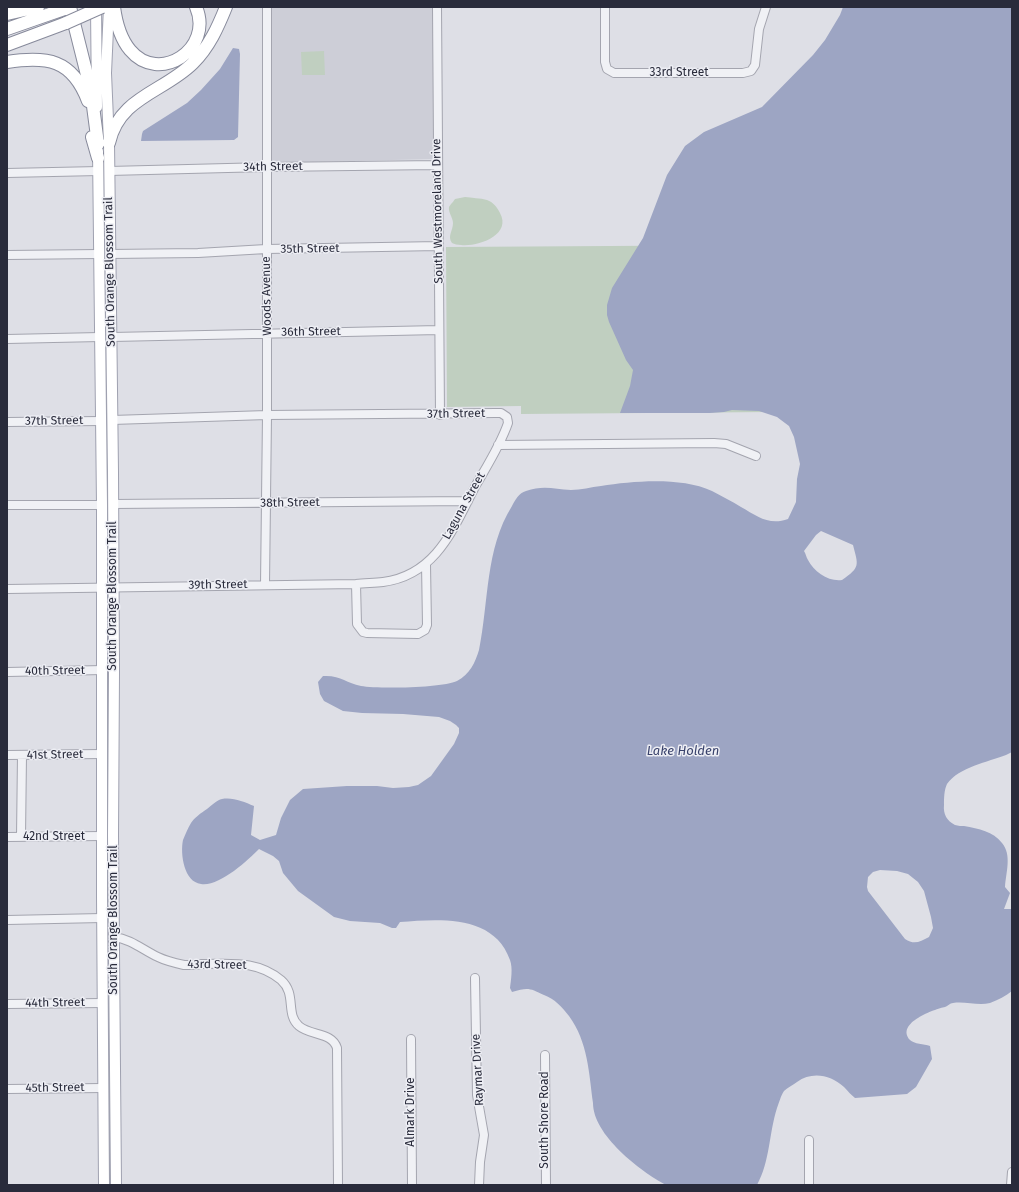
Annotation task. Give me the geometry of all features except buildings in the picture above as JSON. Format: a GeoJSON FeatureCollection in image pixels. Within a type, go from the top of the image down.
{"type":"FeatureCollection","features":[{"type":"Feature","properties":{"kind":"highway"},"geometry":{"type":"LineString","coordinates":[[7,10],[15,7]]}},
{"type":"Feature","properties":{"kind":"highway"},"geometry":{"type":"LineString","coordinates":[[7,14],[38,7]]}},
{"type":"Feature","properties":{"kind":"highway"},"geometry":{"type":"LineString","coordinates":[[7,45],[66,23],[102,7]]}},
{"type":"Feature","properties":{"kind":"highway"},"geometry":{"type":"LineString","coordinates":[[114,7],[120,32],[130,50],[143,60],[160,64],[169,63],[180,58],[187,53],[195,43],[200,26],[199,14],[196,7]]}},
{"type":"Feature","properties":{"kind":"highway"},"geometry":{"type":"LineString","coordinates":[[103,143],[127,109],[185,70],[199,56],[214,34],[226,7]]}},
{"type":"Feature","properties":{"kind":"highway"},"geometry":{"type":"LineString","coordinates":[[7,29],[66,9],[92,97],[103,143]]}},
{"type":"Feature","properties":{"kind":"highway"},"geometry":{"type":"LineString","coordinates":[[7,62],[29,59],[47,60],[59,64],[72,74],[82,86],[88,103],[91,117],[92,138],[98,158]]}},
{"type":"Feature","properties":{"kind":"main road","name":"South Orange Blossom Trail"},"geometry":{"type":"LineString","coordinates":[[96,7],[103,143],[109,171],[112,337],[116,1185]]}},
{"type":"Feature","properties":{"kind":"main road","name":"South Orange Blossom Trail"},"geometry":{"type":"LineString","coordinates":[[104,1185],[102,918],[103,670],[98,158],[103,143],[109,7]]}},
{"type":"Feature","properties":{"kind":"main road"},"geometry":{"type":"LineString","coordinates":[[98,171],[102,189],[103,240],[110,254]]}},
{"type":"Feature","properties":{"kind":"main road"},"geometry":{"type":"LineString","coordinates":[[98,254],[104,271],[106,308],[111,322]]}},
{"type":"Feature","properties":{"kind":"main road"},"geometry":{"type":"LineString","coordinates":[[102,754],[110,762],[114,771]]}},
{"type":"Feature","properties":{"kind":"main road"},"geometry":{"type":"LineString","coordinates":[[104,1060],[106,1071],[109,1076],[115,1080]]}},
{"type":"Feature","properties":{"kind":"main road"},"geometry":{"type":"LineString","coordinates":[[104,1088],[109,1097],[115,1121]]}},
{"type":"Feature","properties":{"kind":"street","name":"Woods Avenue"},"geometry":{"type":"LineString","coordinates":[[265,585],[267,415],[267,7]]}},
{"type":"Feature","properties":{"kind":"street","name":"South Westmoreland Drive"},"geometry":{"type":"LineString","coordinates":[[437,7],[440,414]]}},
{"type":"Feature","properties":{"kind":"street","name":"33rd Street"},"geometry":{"type":"LineString","coordinates":[[605,7],[605,62],[607,69],[614,73],[743,73],[751,71],[755,65],[759,29],[766,7]]}},
{"type":"Feature","properties":{"kind":"street","name":"34th Street"},"geometry":{"type":"LineString","coordinates":[[109,171],[267,166],[438,165]]}},
{"type":"Feature","properties":{"kind":"street"},"geometry":{"type":"LineString","coordinates":[[7,173],[98,171]]}},
{"type":"Feature","properties":{"kind":"street","name":"35th Street"},"geometry":{"type":"LineString","coordinates":[[110,254],[198,253],[266,249],[439,246]]}},
{"type":"Feature","properties":{"kind":"street"},"geometry":{"type":"LineString","coordinates":[[7,255],[98,254]]}},
{"type":"Feature","properties":{"kind":"street","name":"36th Street"},"geometry":{"type":"LineString","coordinates":[[112,337],[439,330]]}},
{"type":"Feature","properties":{"kind":"street"},"geometry":{"type":"LineString","coordinates":[[7,339],[100,337]]}},
{"type":"Feature","properties":{"kind":"street","name":"37th Street"},"geometry":{"type":"LineString","coordinates":[[112,420],[267,415],[496,413],[507,417],[508,423],[498,445]]}},
{"type":"Feature","properties":{"kind":"street","name":"37th Street"},"geometry":{"type":"LineString","coordinates":[[7,422],[101,421]]}},
{"type":"Feature","properties":{"kind":"street"},"geometry":{"type":"LineString","coordinates":[[498,445],[714,442],[726,444],[756,456]]}},
{"type":"Feature","properties":{"kind":"street","name":"Laguna Street"},"geometry":{"type":"LineString","coordinates":[[426,564],[438,553],[451,533],[498,445]]}},
{"type":"Feature","properties":{"kind":"street","name":"38th Street"},"geometry":{"type":"LineString","coordinates":[[113,504],[468,501]]}},
{"type":"Feature","properties":{"kind":"street"},"geometry":{"type":"LineString","coordinates":[[7,505],[102,505]]}},
{"type":"Feature","properties":{"kind":"street"},"geometry":{"type":"LineString","coordinates":[[356,584],[357,624],[363,632],[418,634],[425,630],[428,625],[426,564]]}},
{"type":"Feature","properties":{"kind":"street","name":"39th Street"},"geometry":{"type":"LineString","coordinates":[[7,589],[356,584],[391,580],[412,573],[426,564]]}},
{"type":"Feature","properties":{"kind":"street","name":"40th Street"},"geometry":{"type":"LineString","coordinates":[[7,672],[103,670]]}},
{"type":"Feature","properties":{"kind":"street","name":"41st Street"},"geometry":{"type":"LineString","coordinates":[[7,755],[102,754]]}},
{"type":"Feature","properties":{"kind":"street"},"geometry":{"type":"LineString","coordinates":[[21,837],[22,755]]}},
{"type":"Feature","properties":{"kind":"street","name":"42nd Street"},"geometry":{"type":"LineString","coordinates":[[7,837],[102,836]]}},
{"type":"Feature","properties":{"kind":"street"},"geometry":{"type":"LineString","coordinates":[[7,920],[102,918]]}},
{"type":"Feature","properties":{"kind":"street","name":"43rd Street"},"geometry":{"type":"LineString","coordinates":[[114,937],[130,941],[158,957],[185,965],[238,963],[252,965],[268,971],[286,985],[291,997],[291,1012],[294,1021],[300,1027],[332,1039],[337,1048],[338,1185]]}},
{"type":"Feature","properties":{"kind":"street","name":"Raymar Drive"},"geometry":{"type":"LineString","coordinates":[[475,978],[477,1095],[484,1135],[480,1162],[480,1185]]}},
{"type":"Feature","properties":{"kind":"street","name":"44th Street"},"geometry":{"type":"LineString","coordinates":[[7,1004],[103,1002]]}},
{"type":"Feature","properties":{"kind":"street","name":"Almark Drive"},"geometry":{"type":"LineString","coordinates":[[411,1039],[412,1185]]}},
{"type":"Feature","properties":{"kind":"street","name":"South Shore Road"},"geometry":{"type":"LineString","coordinates":[[545,1056],[546,1185]]}},
{"type":"Feature","properties":{"kind":"street","name":"45th Street"},"geometry":{"type":"LineString","coordinates":[[7,1089],[104,1088]]}},
{"type":"Feature","properties":{"kind":"street"},"geometry":{"type":"LineString","coordinates":[[809,1140],[809,1185]]}},
{"type":"Feature","properties":{"kind":"street"},"geometry":{"type":"LineString","coordinates":[[1011,1185],[1012,1172]]}},
{"type":"Feature","properties":{"kind":"shaded area"},"geometry":{"type":"Polygon","coordinates":[[[270,7],[434,7],[435,154],[432,159],[272,162],[270,160],[270,7]]]}},
{"type":"Feature","properties":{"kind":"green space"},"geometry":{"type":"Polygon","coordinates":[[[324,51],[325,75],[302,75],[301,52],[324,51]]]}},
{"type":"Feature","properties":{"kind":"green space"},"geometry":{"type":"Polygon","coordinates":[[[465,197],[487,200],[493,203],[500,213],[502,221],[501,228],[491,238],[484,242],[468,245],[452,243],[450,236],[453,223],[449,207],[455,199],[465,197]]]}},
{"type":"Feature","properties":{"kind":"green space"},"geometry":{"type":"Polygon","coordinates":[[[772,245],[773,412],[521,414],[521,406],[447,407],[446,247],[772,245]]]}},
{"type":"Feature","properties":{"kind":"water","name":"Lake Holden"},"geometry":{"type":"Polygon","coordinates":[[[843,7],[1012,7],[1012,752],[966,769],[952,778],[945,789],[944,811],[946,817],[956,825],[990,833],[1002,843],[1007,853],[1008,864],[1005,887],[1010,893],[1004,909],[1012,909],[1012,991],[1002,998],[990,1003],[952,1003],[918,1018],[912,1023],[908,1028],[907,1034],[910,1040],[930,1046],[932,1059],[916,1087],[907,1094],[855,1098],[839,1083],[827,1077],[821,1076],[809,1076],[784,1091],[774,1118],[767,1157],[757,1185],[666,1185],[655,1179],[631,1161],[609,1139],[595,1115],[587,1058],[575,1026],[561,1006],[548,997],[529,989],[522,989],[512,992],[510,988],[512,970],[510,960],[502,945],[492,934],[478,927],[448,921],[431,920],[400,922],[396,928],[392,928],[380,923],[350,921],[334,917],[298,891],[283,873],[279,861],[273,856],[259,849],[240,866],[224,877],[208,884],[201,884],[195,882],[187,873],[184,866],[182,846],[183,840],[194,819],[222,799],[234,799],[254,806],[251,835],[260,840],[276,835],[281,818],[290,800],[303,789],[347,786],[377,786],[393,788],[409,787],[418,785],[431,776],[454,744],[459,733],[459,728],[456,725],[439,717],[343,711],[324,701],[320,694],[318,682],[323,676],[329,676],[361,686],[410,687],[450,683],[457,681],[469,672],[474,664],[479,650],[489,576],[497,540],[503,523],[513,504],[521,493],[532,489],[543,488],[575,490],[628,483],[657,481],[672,482],[700,487],[712,491],[752,514],[769,521],[781,521],[788,519],[796,502],[797,479],[800,464],[794,437],[789,426],[777,417],[759,411],[732,410],[710,413],[620,413],[630,386],[633,370],[626,360],[609,322],[607,305],[612,288],[643,238],[667,175],[685,146],[704,132],[762,107],[813,55],[825,40],[843,7]],[[821,531],[816,535],[804,551],[807,558],[814,568],[822,575],[827,578],[842,580],[852,572],[856,565],[857,561],[853,545],[821,531]],[[880,870],[873,872],[868,877],[868,891],[905,939],[911,942],[917,942],[929,937],[933,928],[931,917],[924,891],[918,882],[908,874],[897,871],[880,870]]]}},
{"type":"Feature","properties":{"kind":"water"},"geometry":{"type":"Polygon","coordinates":[[[233,48],[239,49],[240,54],[238,137],[234,140],[141,141],[143,131],[187,103],[201,90],[220,69],[233,48]]]}}]}
